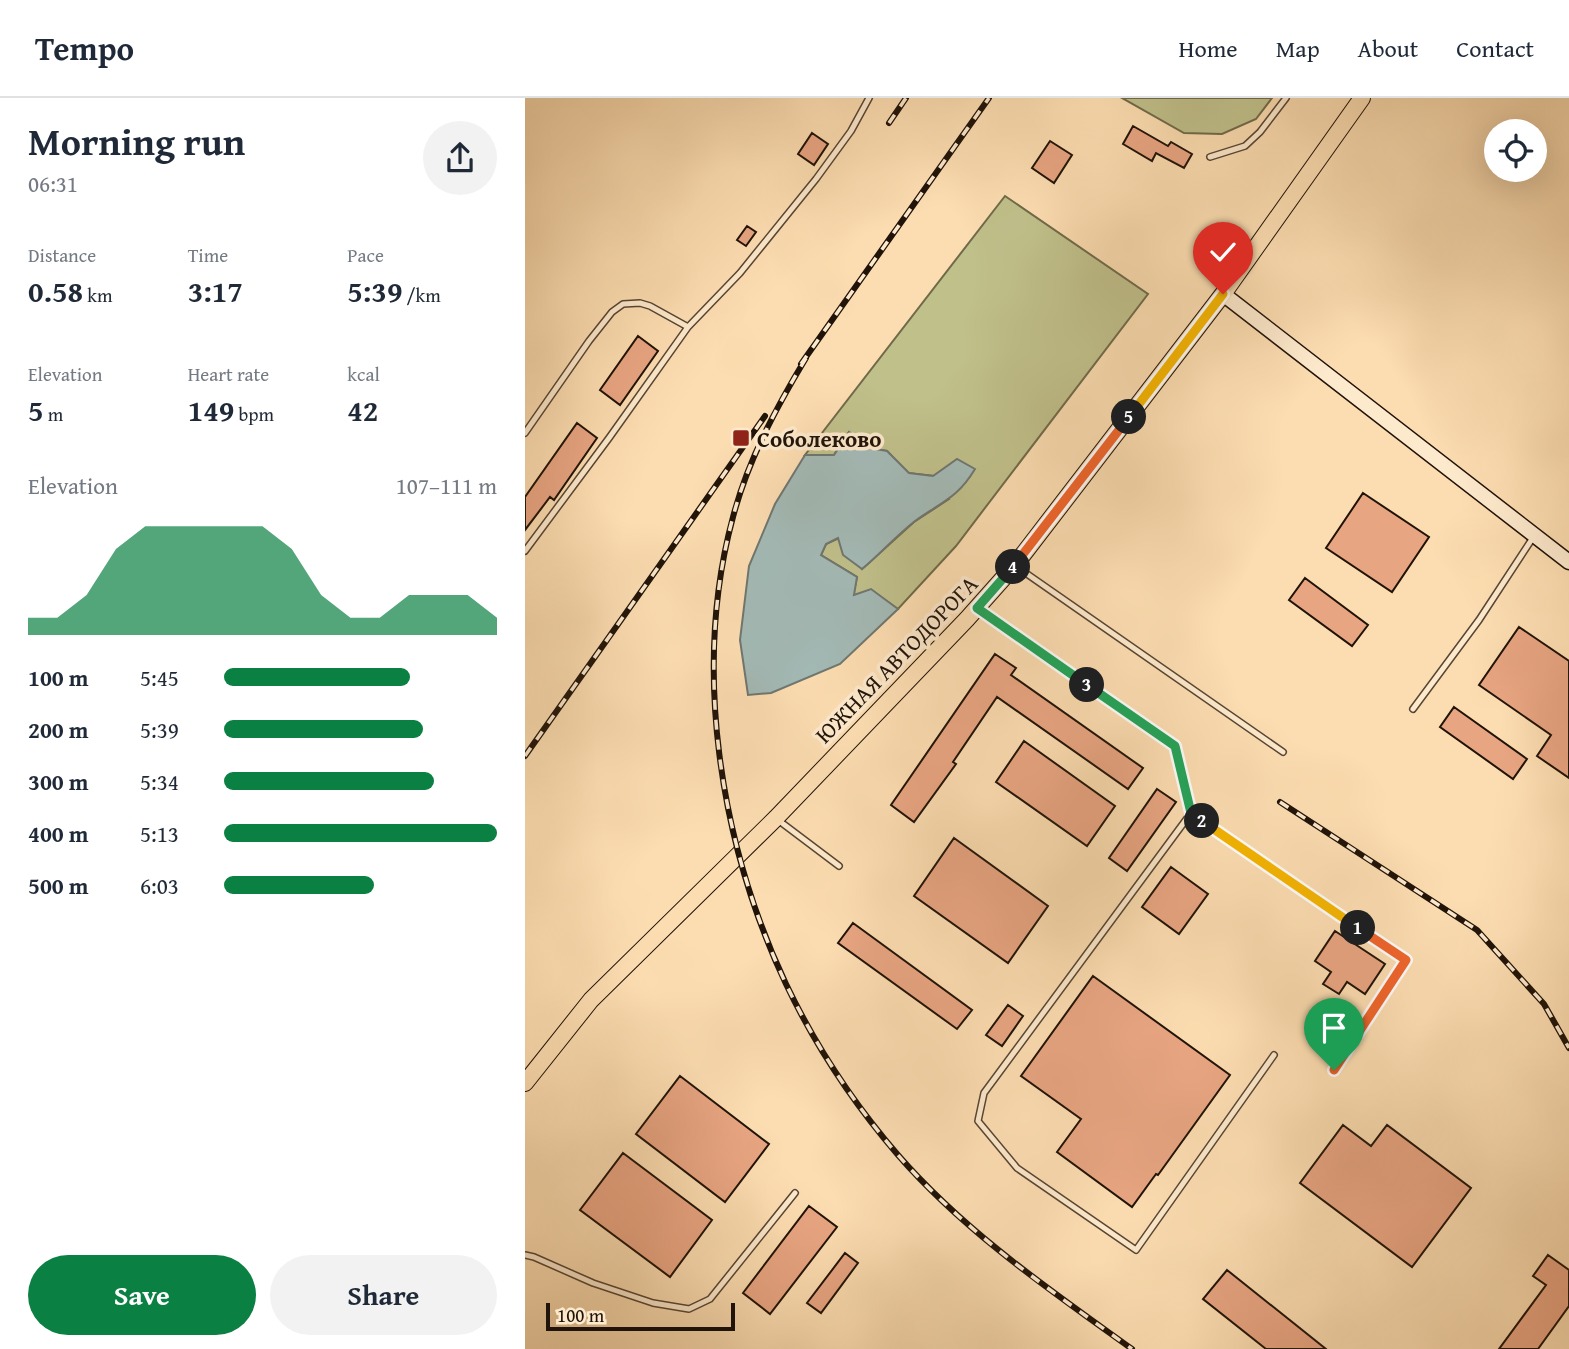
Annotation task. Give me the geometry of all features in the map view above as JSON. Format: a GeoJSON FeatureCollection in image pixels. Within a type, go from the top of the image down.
{"type":"FeatureCollection","features":[{"type":"Feature","properties":{"kind":"main road","name":"ЮЖНАЯ АВТОДОРОГА"},"geometry":{"type":"LineString","coordinates":[[525,1083],[591,1000],[776,818],[1015,565],[1223,294],[1362,98]]}},
{"type":"Feature","properties":{"kind":"street"},"geometry":{"type":"LineString","coordinates":[[1223,294],[1569,562]]}},
{"type":"Feature","properties":{"kind":"lane"},"geometry":{"type":"LineString","coordinates":[[525,551],[688,327],[740,272],[816,179],[851,131],[869,98]]}},
{"type":"Feature","properties":{"kind":"lane"},"geometry":{"type":"LineString","coordinates":[[1210,157],[1245,146],[1260,132],[1286,98]]}},
{"type":"Feature","properties":{"kind":"lane"},"geometry":{"type":"LineString","coordinates":[[525,433],[589,341],[612,312],[623,304],[640,303],[650,306],[688,327]]}},
{"type":"Feature","properties":{"kind":"lane"},"geometry":{"type":"LineString","coordinates":[[1413,709],[1479,620],[1534,536]]}},
{"type":"Feature","properties":{"kind":"lane"},"geometry":{"type":"LineString","coordinates":[[1015,565],[1283,752]]}},
{"type":"Feature","properties":{"kind":"lane"},"geometry":{"type":"LineString","coordinates":[[977,608],[1175,746],[1191,813],[1406,960],[1334,1070]]}},
{"type":"Feature","properties":{"kind":"lane"},"geometry":{"type":"LineString","coordinates":[[1191,813],[984,1093],[978,1121],[1017,1168],[1136,1250],[1274,1055]]}},
{"type":"Feature","properties":{"kind":"lane"},"geometry":{"type":"LineString","coordinates":[[776,818],[839,866]]}},
{"type":"Feature","properties":{"kind":"lane"},"geometry":{"type":"LineString","coordinates":[[525,1255],[593,1283],[653,1303],[689,1309],[710,1299],[795,1193]]}},
{"type":"Feature","properties":{"kind":"green space"},"geometry":{"type":"Polygon","coordinates":[[[1122,98],[1272,98],[1256,119],[1222,134],[1184,133],[1122,98]]]}},
{"type":"Feature","properties":{"kind":"green space"},"geometry":{"type":"Polygon","coordinates":[[[1005,196],[1148,294],[956,546],[898,609],[871,590],[853,596],[857,577],[821,555],[826,544],[839,538],[862,569],[914,522],[949,499],[934,476],[908,473],[887,451],[870,448],[849,432],[834,455],[805,455],[1005,196]]]}},
{"type":"Feature","properties":{"kind":"water"},"geometry":{"type":"Polygon","coordinates":[[[849,432],[870,448],[887,451],[909,473],[933,476],[957,459],[975,469],[955,494],[915,521],[862,569],[843,555],[838,538],[826,544],[821,555],[857,577],[854,595],[871,589],[898,609],[840,664],[771,693],[748,695],[740,640],[749,566],[775,504],[805,455],[834,455],[849,432]]]}},
{"type":"Feature","properties":{"kind":"building"},"geometry":{"type":"Polygon","coordinates":[[[1133,126],[1168,146],[1171,142],[1192,154],[1184,168],[1156,153],[1152,161],[1123,144],[1133,126]]]}},
{"type":"Feature","properties":{"kind":"building"},"geometry":{"type":"Polygon","coordinates":[[[812,133],[828,144],[814,165],[798,154],[812,133]]]}},
{"type":"Feature","properties":{"kind":"building"},"geometry":{"type":"Polygon","coordinates":[[[1050,141],[1072,155],[1054,183],[1032,168],[1050,141]]]}},
{"type":"Feature","properties":{"kind":"building"},"geometry":{"type":"Polygon","coordinates":[[[747,226],[756,232],[746,246],[737,240],[747,226]]]}},
{"type":"Feature","properties":{"kind":"building"},"geometry":{"type":"Polygon","coordinates":[[[638,336],[658,351],[620,405],[600,390],[638,336]]]}},
{"type":"Feature","properties":{"kind":"building"},"geometry":{"type":"Polygon","coordinates":[[[577,423],[597,438],[554,500],[550,497],[525,530],[525,497],[577,423]]]}},
{"type":"Feature","properties":{"kind":"building"},"geometry":{"type":"Polygon","coordinates":[[[1363,493],[1429,537],[1392,592],[1326,548],[1363,493]]]}},
{"type":"Feature","properties":{"kind":"building"},"geometry":{"type":"Polygon","coordinates":[[[1305,578],[1368,625],[1352,646],[1289,600],[1305,578]]]}},
{"type":"Feature","properties":{"kind":"building"},"geometry":{"type":"Polygon","coordinates":[[[1519,627],[1569,661],[1569,778],[1537,756],[1551,735],[1479,685],[1519,627]]]}},
{"type":"Feature","properties":{"kind":"building"},"geometry":{"type":"Polygon","coordinates":[[[995,654],[1016,668],[1011,675],[1143,768],[1128,789],[997,697],[953,762],[956,764],[914,822],[891,805],[995,654]]]}},
{"type":"Feature","properties":{"kind":"building"},"geometry":{"type":"Polygon","coordinates":[[[1454,707],[1527,759],[1513,779],[1440,727],[1454,707]]]}},
{"type":"Feature","properties":{"kind":"building"},"geometry":{"type":"Polygon","coordinates":[[[1024,741],[1115,806],[1087,846],[996,782],[1024,741]]]}},
{"type":"Feature","properties":{"kind":"building"},"geometry":{"type":"Polygon","coordinates":[[[1157,789],[1176,802],[1127,871],[1109,858],[1157,789]]]}},
{"type":"Feature","properties":{"kind":"building"},"geometry":{"type":"Polygon","coordinates":[[[954,838],[1048,906],[1008,963],[914,896],[954,838]]]}},
{"type":"Feature","properties":{"kind":"building"},"geometry":{"type":"Polygon","coordinates":[[[1171,867],[1208,894],[1179,934],[1142,907],[1171,867]]]}},
{"type":"Feature","properties":{"kind":"building"},"geometry":{"type":"Polygon","coordinates":[[[853,923],[972,1010],[957,1029],[838,943],[853,923]]]}},
{"type":"Feature","properties":{"kind":"building"},"geometry":{"type":"Polygon","coordinates":[[[1335,931],[1385,964],[1365,994],[1347,982],[1339,994],[1323,984],[1331,972],[1315,961],[1335,931]]]}},
{"type":"Feature","properties":{"kind":"building"},"geometry":{"type":"Polygon","coordinates":[[[1093,976],[1230,1075],[1132,1207],[1057,1152],[1081,1119],[1021,1076],[1093,976]]]}},
{"type":"Feature","properties":{"kind":"building"},"geometry":{"type":"Polygon","coordinates":[[[1008,1005],[1023,1016],[1002,1046],[986,1035],[1008,1005]]]}},
{"type":"Feature","properties":{"kind":"building"},"geometry":{"type":"Polygon","coordinates":[[[680,1076],[769,1144],[725,1202],[636,1134],[680,1076]]]}},
{"type":"Feature","properties":{"kind":"building"},"geometry":{"type":"Polygon","coordinates":[[[1343,1125],[1371,1146],[1387,1125],[1471,1188],[1412,1267],[1300,1183],[1343,1125]]]}},
{"type":"Feature","properties":{"kind":"building"},"geometry":{"type":"Polygon","coordinates":[[[623,1153],[712,1220],[670,1277],[580,1210],[623,1153]]]}},
{"type":"Feature","properties":{"kind":"building"},"geometry":{"type":"Polygon","coordinates":[[[809,1206],[837,1227],[770,1314],[743,1293],[809,1206]]]}},
{"type":"Feature","properties":{"kind":"building"},"geometry":{"type":"Polygon","coordinates":[[[845,1253],[858,1263],[821,1313],[807,1303],[845,1253]]]}},
{"type":"Feature","properties":{"kind":"building"},"geometry":{"type":"Polygon","coordinates":[[[1548,1255],[1569,1270],[1569,1306],[1538,1349],[1499,1349],[1546,1285],[1533,1276],[1548,1255]]]}},
{"type":"Feature","properties":{"kind":"building"},"geometry":{"type":"Polygon","coordinates":[[[1227,1270],[1326,1349],[1266,1349],[1203,1299],[1227,1270]]]}},
{"type":"Feature","properties":{"kind":"railway"},"geometry":{"type":"LineString","coordinates":[[889,123],[906,98]]}},
{"type":"Feature","properties":{"kind":"railway"},"geometry":{"type":"LineString","coordinates":[[801,364],[989,98]]}},
{"type":"Feature","properties":{"kind":"railway"},"geometry":{"type":"LineString","coordinates":[[806,358],[774,415],[747,475],[733,517],[721,575],[715,634],[714,694],[719,755],[729,815],[744,873],[763,930],[797,1007],[836,1073],[882,1136],[924,1183],[980,1235],[1132,1349]]}},
{"type":"Feature","properties":{"kind":"railway"},"geometry":{"type":"LineString","coordinates":[[525,756],[765,416]]}},
{"type":"Feature","properties":{"kind":"railway"},"geometry":{"type":"LineString","coordinates":[[1280,802],[1477,930],[1544,1004],[1569,1048]]}},
{"type":"Feature","properties":{"kind":"place","name":"Соболеково"},"geometry":{"type":"Point","coordinates":[741,438]}},
{"type":"Feature","properties":{"kind":"route"},"geometry":{"type":"LineString","coordinates":[[1223,294],[1015,565],[977,608],[1175,746],[1191,813],[1406,960],[1334,1070]]}}]}
